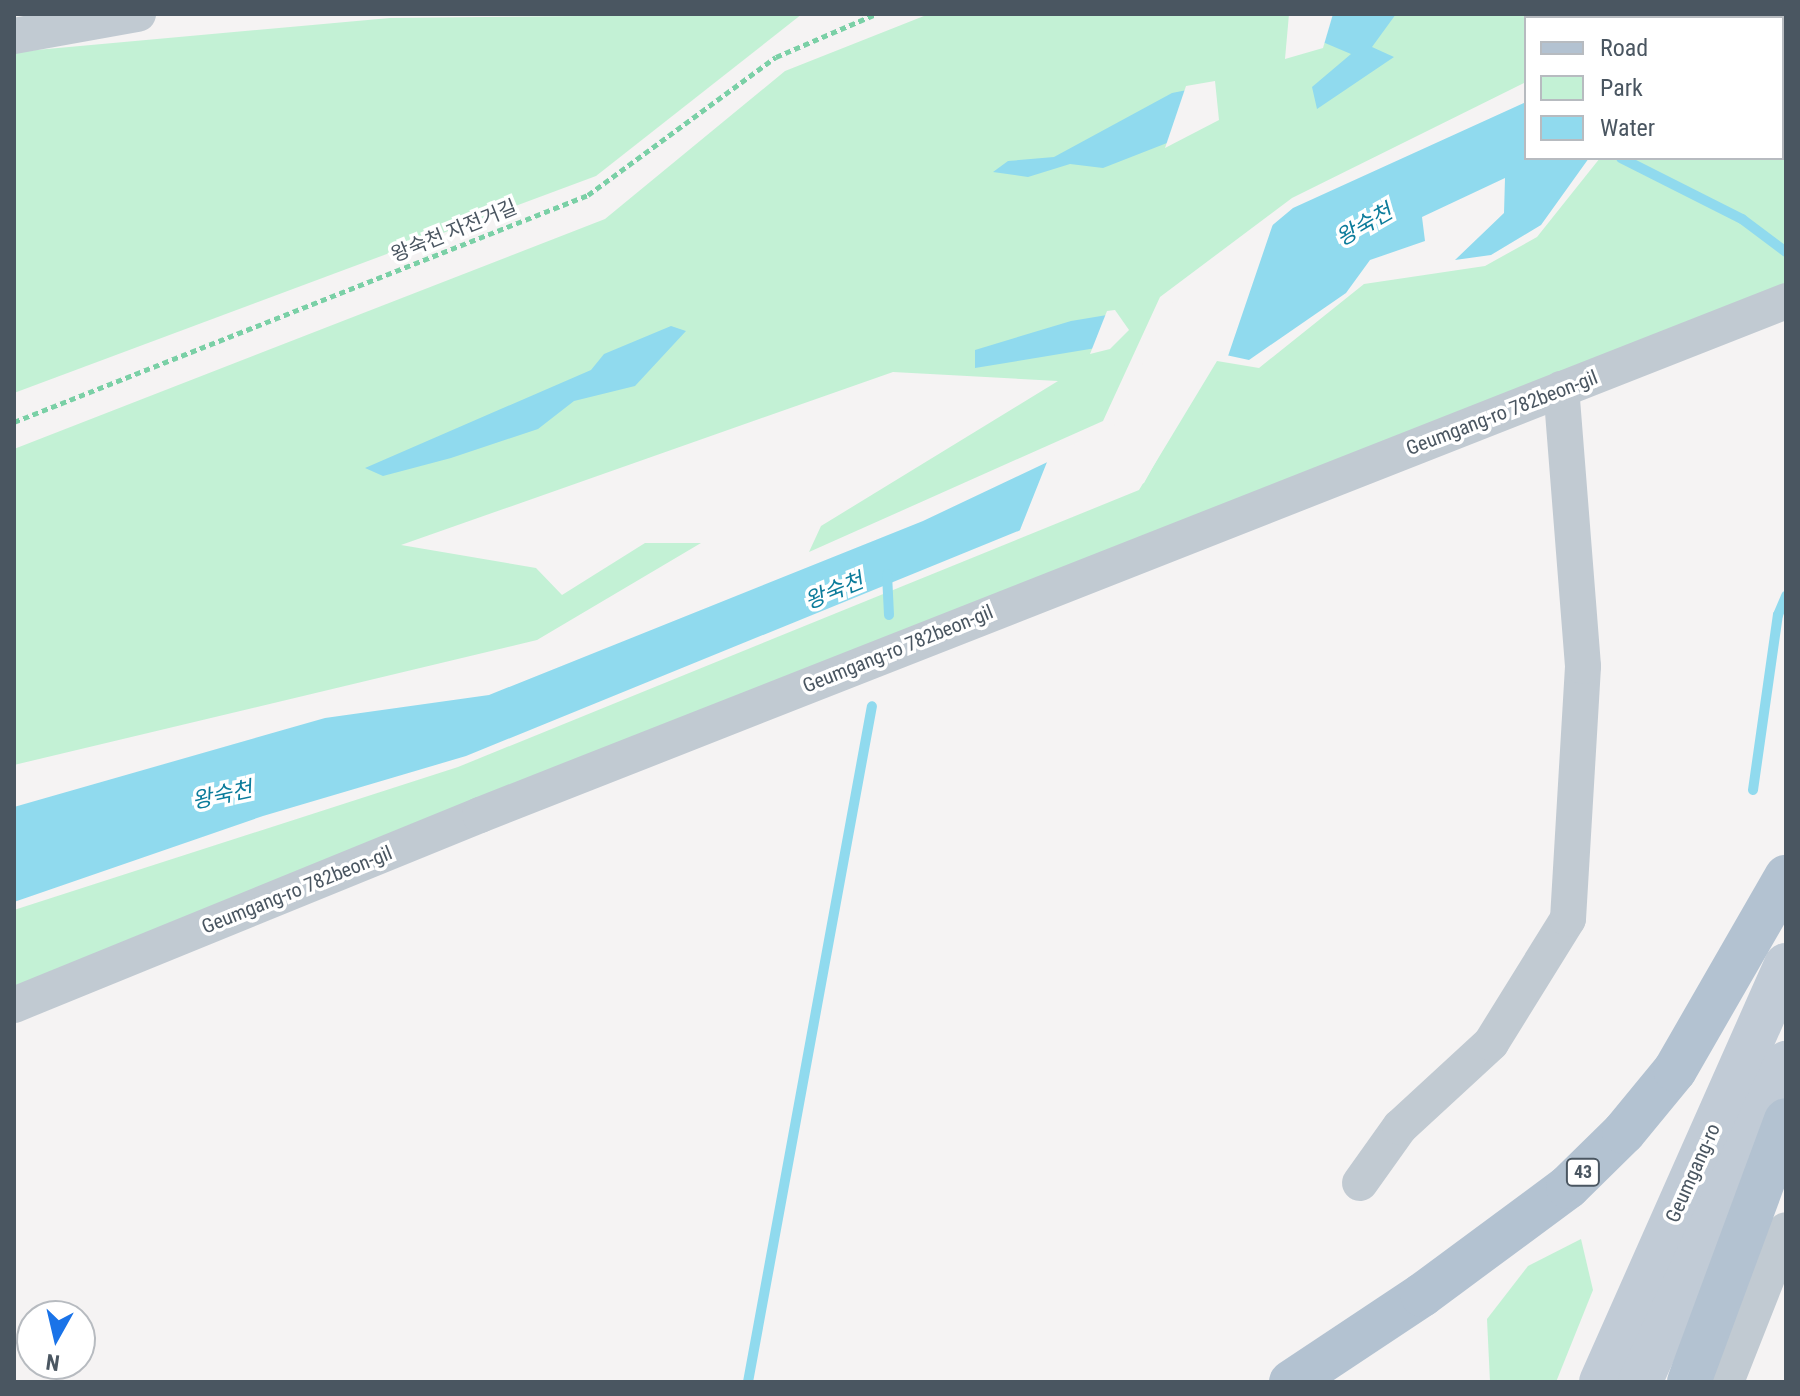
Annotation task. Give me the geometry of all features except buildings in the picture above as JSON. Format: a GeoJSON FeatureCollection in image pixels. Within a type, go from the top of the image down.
{"type":"FeatureCollection","features":[{"type":"Feature","properties":{"kind":"main road","name":"43"},"geometry":{"type":"LineString","coordinates":[[1291,1382],[1422,1295],[1568,1187],[1624,1132],[1675,1070],[1786,877]]}},
{"type":"Feature","properties":{"kind":"main road"},"geometry":{"type":"LineString","coordinates":[[1689,1382],[1786,1120]]}},
{"type":"Feature","properties":{"kind":"street"},"geometry":{"type":"LineString","coordinates":[[14,36],[138,14]]}},
{"type":"Feature","properties":{"kind":"street","name":"Geumgang-ro 782beon-gil"},"geometry":{"type":"LineString","coordinates":[[14,1005],[480,815],[1786,301]]}},
{"type":"Feature","properties":{"kind":"street"},"geometry":{"type":"LineString","coordinates":[[1360,1183],[1400,1127],[1491,1043],[1568,919],[1583,666],[1561,389]]}},
{"type":"Feature","properties":{"kind":"street","name":"Geumgang-ro"},"geometry":{"type":"LineString","coordinates":[[1601,1382],[1786,965]]}},
{"type":"Feature","properties":{"kind":"street","name":"Geumgang-ro"},"geometry":{"type":"LineString","coordinates":[[1640,1382],[1786,1063]]}},
{"type":"Feature","properties":{"kind":"street"},"geometry":{"type":"LineString","coordinates":[[1726,1382],[1786,1230]]}},
{"type":"Feature","properties":{"kind":"path","name":"왕숙천 자전거길"},"geometry":{"type":"LineString","coordinates":[[14,422],[588,195],[776,57],[876,14]]}},
{"type":"Feature","properties":{"kind":"green space"},"geometry":{"type":"Polygon","coordinates":[[[802,14],[596,176],[14,393],[14,52],[390,18],[802,14]]]}},
{"type":"Feature","properties":{"kind":"green space"},"geometry":{"type":"Polygon","coordinates":[[[929,14],[1592,14],[1524,16],[1524,83],[1292,198],[1160,297],[1103,421],[809,552],[821,526],[1058,381],[893,372],[401,545],[536,568],[562,595],[645,543],[701,543],[537,640],[14,765],[14,449],[605,219],[785,71],[929,14]]]}},
{"type":"Feature","properties":{"kind":"green space"},"geometry":{"type":"Polygon","coordinates":[[[1786,88],[1786,283],[14,999],[14,910],[458,767],[1139,490],[1217,361],[1259,368],[1364,284],[1485,266],[1537,237],[1598,160],[1784,160],[1786,88]]]}},
{"type":"Feature","properties":{"kind":"green space"},"geometry":{"type":"Polygon","coordinates":[[[1581,1239],[1593,1290],[1556,1382],[1490,1382],[1487,1319],[1528,1266],[1581,1239]]]}},
{"type":"Feature","properties":{"kind":"water"},"geometry":{"type":"Polygon","coordinates":[[[1293,14],[1396,14],[1372,47],[1394,57],[1317,109],[1312,87],[1351,54],[1325,43],[1288,56],[1293,14]]]}},
{"type":"Feature","properties":{"kind":"water"},"geometry":{"type":"Polygon","coordinates":[[[1786,14],[1786,37],[1784,16],[1688,16],[1786,14]]]}},
{"type":"Feature","properties":{"kind":"water"},"geometry":{"type":"Polygon","coordinates":[[[1212,85],[1190,134],[1103,168],[1070,164],[1028,177],[993,172],[1008,161],[1054,157],[1172,93],[1212,85]]]}},
{"type":"Feature","properties":{"kind":"water","name":"왕숙천"},"geometry":{"type":"Polygon","coordinates":[[[1524,103],[1524,160],[1588,160],[1541,225],[1491,255],[1455,260],[1504,213],[1505,178],[1422,217],[1425,241],[1370,260],[1346,293],[1249,360],[1212,352],[1141,481],[466,756],[263,816],[14,902],[14,807],[325,718],[489,695],[923,521],[1117,429],[1174,307],[1293,208],[1524,103]]]}},
{"type":"Feature","properties":{"kind":"water"},"geometry":{"type":"Polygon","coordinates":[[[1113,314],[1108,346],[975,368],[975,350],[1071,321],[1113,314]]]}},
{"type":"Feature","properties":{"kind":"water"},"geometry":{"type":"Polygon","coordinates":[[[671,326],[686,331],[635,386],[574,401],[538,429],[451,458],[383,476],[365,468],[591,370],[604,354],[671,326]]]}},
{"type":"Feature","properties":{"kind":"pier"},"geometry":{"type":"Polygon","coordinates":[[[1289,14],[1333,14],[1323,48],[1285,59],[1289,14]]]}},
{"type":"Feature","properties":{"kind":"pier"},"geometry":{"type":"Polygon","coordinates":[[[1215,81],[1219,120],[1165,148],[1186,86],[1215,81]]]}},
{"type":"Feature","properties":{"kind":"pier"},"geometry":{"type":"Polygon","coordinates":[[[1275,218],[1227,359],[1214,356],[1144,483],[1018,535],[1049,457],[1114,426],[1170,304],[1275,218]]]}},
{"type":"Feature","properties":{"kind":"pier"},"geometry":{"type":"Polygon","coordinates":[[[1115,310],[1129,330],[1110,349],[1090,354],[1107,311],[1115,310]]]}},
{"type":"Feature","properties":{"kind":"waterway"},"geometry":{"type":"LineString","coordinates":[[1625,160],[1742,219],[1786,252]]}},
{"type":"Feature","properties":{"kind":"waterway"},"geometry":{"type":"LineString","coordinates":[[887,574],[889,615]]}},
{"type":"Feature","properties":{"kind":"waterway"},"geometry":{"type":"LineString","coordinates":[[1753,790],[1778,615],[1786,596]]}},
{"type":"Feature","properties":{"kind":"waterway"},"geometry":{"type":"LineString","coordinates":[[748,1382],[872,706]]}}]}
